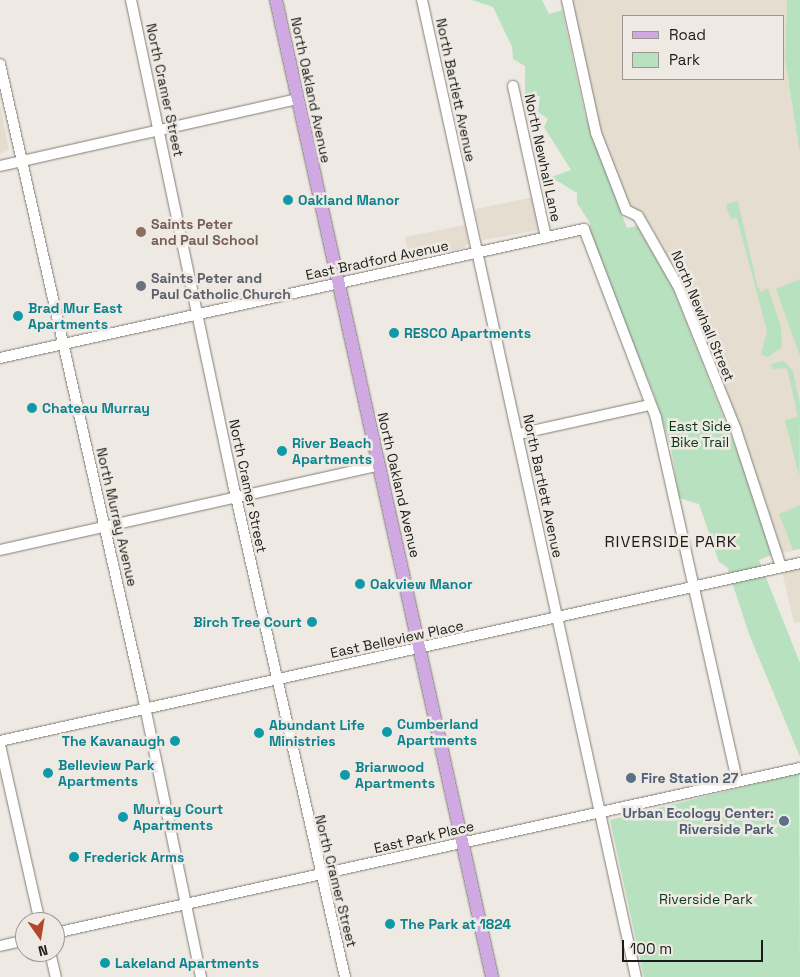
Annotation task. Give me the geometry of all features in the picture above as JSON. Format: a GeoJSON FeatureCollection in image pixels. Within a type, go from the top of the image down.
{"type":"FeatureCollection","features":[{"type":"Feature","properties":{"kind":"main road","name":"North Oakland Avenue"},"geometry":{"type":"LineString","coordinates":[[276,0],[492,977]]}},
{"type":"Feature","properties":{"kind":"street","name":"North Cramer Street"},"geometry":{"type":"LineString","coordinates":[[131,0],[200,313],[199,327],[236,497],[345,977]]}},
{"type":"Feature","properties":{"kind":"street","name":"North Bartlett Avenue"},"geometry":{"type":"LineString","coordinates":[[422,0],[636,977]]}},
{"type":"Feature","properties":{"kind":"street","name":"North Newhall Street"},"geometry":{"type":"LineString","coordinates":[[567,0],[596,133],[626,210],[642,222],[679,288],[736,430],[781,567]]}},
{"type":"Feature","properties":{"kind":"street","name":"North Murray Avenue"},"geometry":{"type":"LineString","coordinates":[[0,64],[61,345],[105,526],[146,709],[186,891],[184,904],[201,977]]}},
{"type":"Feature","properties":{"kind":"street","name":"North Newhall Lane"},"geometry":{"type":"LineString","coordinates":[[513,86],[546,237]]}},
{"type":"Feature","properties":{"kind":"street"},"geometry":{"type":"LineString","coordinates":[[0,166],[298,99]]}},
{"type":"Feature","properties":{"kind":"street","name":"East Bradford Avenue"},"geometry":{"type":"LineString","coordinates":[[0,358],[584,229],[650,405]]}},
{"type":"Feature","properties":{"kind":"street"},"geometry":{"type":"LineString","coordinates":[[518,434],[650,405],[694,587],[737,781]]}},
{"type":"Feature","properties":{"kind":"street"},"geometry":{"type":"LineString","coordinates":[[0,550],[379,465]]}},
{"type":"Feature","properties":{"kind":"street","name":"East Belleview Place"},"geometry":{"type":"LineString","coordinates":[[0,743],[276,679],[800,563]]}},
{"type":"Feature","properties":{"kind":"street"},"geometry":{"type":"LineString","coordinates":[[0,743],[38,912]]}},
{"type":"Feature","properties":{"kind":"street","name":"East Park Place"},"geometry":{"type":"LineString","coordinates":[[65,931],[799,768]]}},
{"type":"Feature","properties":{"kind":"street"},"geometry":{"type":"LineString","coordinates":[[0,946],[15,942]]}},
{"type":"Feature","properties":{"kind":"street"},"geometry":{"type":"LineString","coordinates":[[52,962],[56,977]]}},
{"type":"Feature","properties":{"kind":"shaded area"},"geometry":{"type":"Polygon","coordinates":[[[572,0],[787,0],[785,59],[800,154],[800,549],[783,553],[741,428],[684,286],[650,224],[629,205],[601,131],[572,0]]]}},
{"type":"Feature","properties":{"kind":"shaded area"},"geometry":{"type":"Polygon","coordinates":[[[0,105],[9,149],[0,154],[0,105]]]}},
{"type":"Feature","properties":{"kind":"shaded area"},"geometry":{"type":"Polygon","coordinates":[[[534,197],[540,230],[483,240],[475,209],[534,197]]]}},
{"type":"Feature","properties":{"kind":"shaded area"},"geometry":{"type":"Polygon","coordinates":[[[465,225],[468,243],[464,248],[410,260],[405,237],[465,225]]]}},
{"type":"Feature","properties":{"kind":"shaded area"},"geometry":{"type":"Polygon","coordinates":[[[800,563],[800,622],[794,623],[781,567],[800,563]]]}},
{"type":"Feature","properties":{"kind":"green space","name":"East Side Bike Trail"},"geometry":{"type":"Polygon","coordinates":[[[472,0],[542,0],[549,14],[562,10],[585,115],[627,228],[637,226],[671,284],[751,486],[771,555],[759,560],[800,663],[800,757],[749,634],[727,567],[719,562],[699,504],[679,498],[671,447],[655,397],[590,239],[590,223],[577,203],[577,193],[551,177],[571,170],[544,127],[548,119],[538,112],[540,96],[525,94],[525,66],[513,59],[512,47],[493,7],[472,0]]]}},
{"type":"Feature","properties":{"kind":"green space"},"geometry":{"type":"Polygon","coordinates":[[[787,0],[800,0],[800,154],[785,59],[787,0]]]}},
{"type":"Feature","properties":{"kind":"green space"},"geometry":{"type":"Polygon","coordinates":[[[738,201],[757,285],[761,292],[768,288],[781,327],[782,347],[768,357],[761,354],[767,331],[737,218],[731,219],[726,204],[738,201]]]}},
{"type":"Feature","properties":{"kind":"green space"},"geometry":{"type":"Polygon","coordinates":[[[800,279],[800,356],[776,289],[800,279]]]}},
{"type":"Feature","properties":{"kind":"green space"},"geometry":{"type":"Polygon","coordinates":[[[784,361],[793,371],[800,404],[799,476],[785,420],[798,417],[787,368],[772,369],[771,364],[784,361]]]}},
{"type":"Feature","properties":{"kind":"green space"},"geometry":{"type":"Polygon","coordinates":[[[800,505],[800,549],[793,550],[779,514],[800,505]]]}},
{"type":"Feature","properties":{"kind":"green space","name":"Riverside Park"},"geometry":{"type":"Polygon","coordinates":[[[799,773],[800,977],[644,977],[610,820],[799,773]]]}},
{"type":"Feature","properties":{"kind":"place","name":"Oakland Manor"},"geometry":{"type":"Point","coordinates":[288,200]}},
{"type":"Feature","properties":{"kind":"place","name":"Saints Peter and Paul School"},"geometry":{"type":"Point","coordinates":[141,232]}},
{"type":"Feature","properties":{"kind":"place","name":"Saints Peter and Paul Catholic Church"},"geometry":{"type":"Point","coordinates":[141,286]}},
{"type":"Feature","properties":{"kind":"place","name":"Brad Mur East Apartments"},"geometry":{"type":"Point","coordinates":[18,316]}},
{"type":"Feature","properties":{"kind":"place","name":"RESCO Apartments"},"geometry":{"type":"Point","coordinates":[394,333]}},
{"type":"Feature","properties":{"kind":"place","name":"Chateau Murray"},"geometry":{"type":"Point","coordinates":[32,408]}},
{"type":"Feature","properties":{"kind":"place","name":"River Beach Apartments"},"geometry":{"type":"Point","coordinates":[282,451]}},
{"type":"Feature","properties":{"kind":"place","name":"Oakview Manor"},"geometry":{"type":"Point","coordinates":[360,584]}},
{"type":"Feature","properties":{"kind":"place","name":"Birch Tree Court"},"geometry":{"type":"Point","coordinates":[312,622]}},
{"type":"Feature","properties":{"kind":"place","name":"Cumberland Apartments"},"geometry":{"type":"Point","coordinates":[387,732]}},
{"type":"Feature","properties":{"kind":"place","name":"Abundant Life Ministries"},"geometry":{"type":"Point","coordinates":[259,733]}},
{"type":"Feature","properties":{"kind":"place","name":"The Kavanaugh"},"geometry":{"type":"Point","coordinates":[175,741]}},
{"type":"Feature","properties":{"kind":"place","name":"Belleview Park Apartments"},"geometry":{"type":"Point","coordinates":[48,773]}},
{"type":"Feature","properties":{"kind":"place","name":"Briarwood Apartments"},"geometry":{"type":"Point","coordinates":[345,775]}},
{"type":"Feature","properties":{"kind":"place","name":"Fire Station 27"},"geometry":{"type":"Point","coordinates":[631,778]}},
{"type":"Feature","properties":{"kind":"place","name":"Murray Court Apartments"},"geometry":{"type":"Point","coordinates":[123,817]}},
{"type":"Feature","properties":{"kind":"place","name":"Urban Ecology Center: Riverside Park"},"geometry":{"type":"Point","coordinates":[784,821]}},
{"type":"Feature","properties":{"kind":"place","name":"Frederick Arms"},"geometry":{"type":"Point","coordinates":[74,857]}},
{"type":"Feature","properties":{"kind":"place","name":"The Park at 1824"},"geometry":{"type":"Point","coordinates":[390,924]}},
{"type":"Feature","properties":{"kind":"place","name":"Lakeland Apartments"},"geometry":{"type":"Point","coordinates":[105,963]}},
{"type":"Feature","properties":{"kind":"district","name":"RIVERSIDE PARK"},"geometry":{"type":"Point","coordinates":[671,542]}}]}
